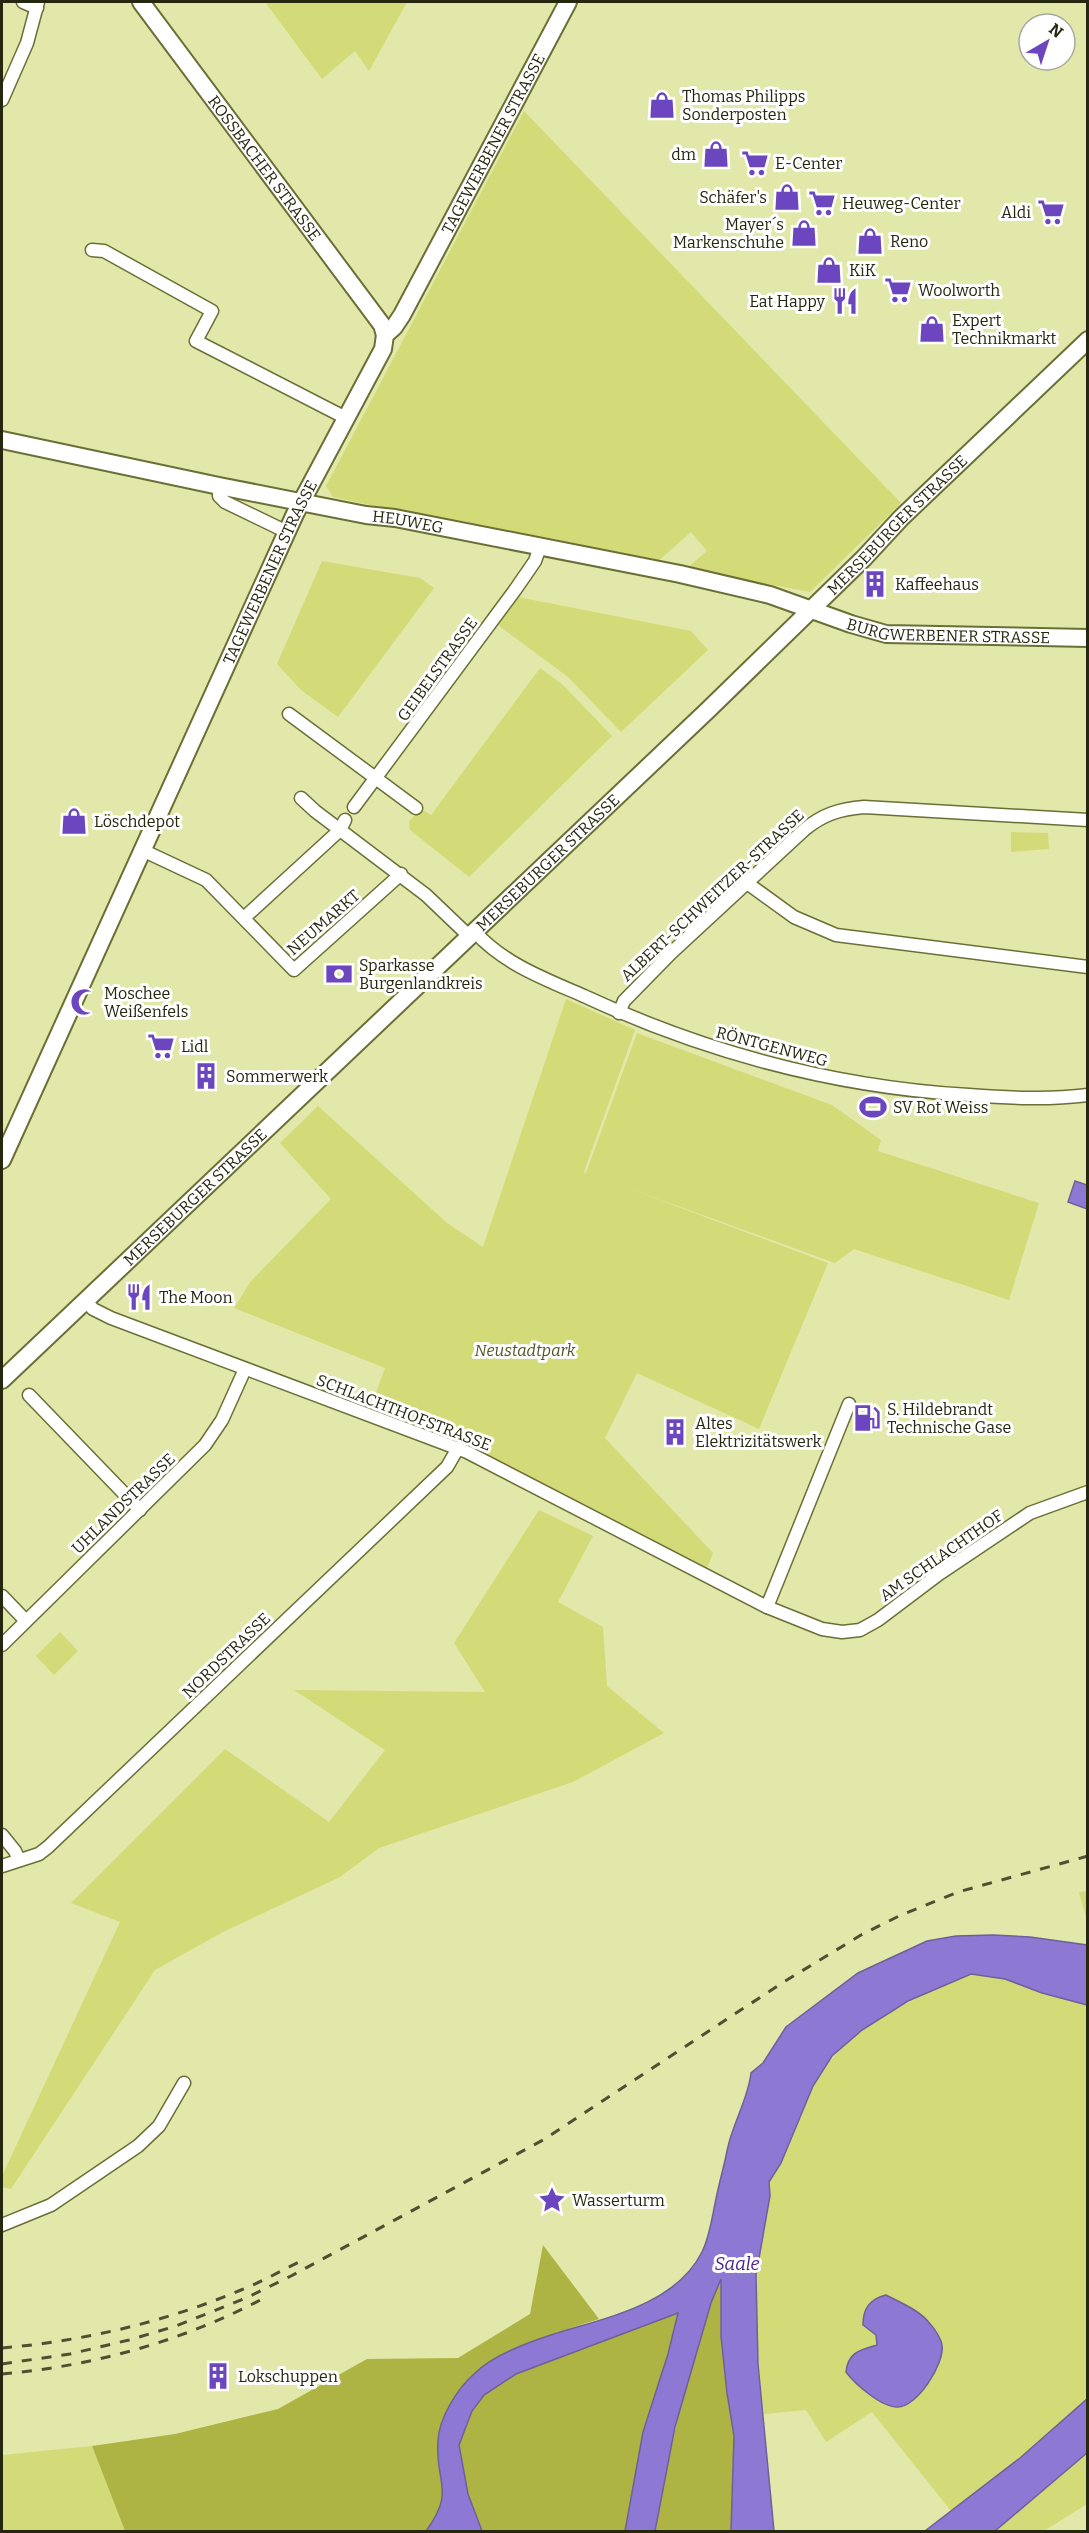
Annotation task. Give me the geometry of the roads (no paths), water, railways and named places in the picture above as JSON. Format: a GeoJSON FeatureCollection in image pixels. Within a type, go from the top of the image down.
{"type":"FeatureCollection","features":[{"type":"Feature","properties":{"kind":"street"},"geometry":{"type":"LineString","coordinates":[[2,100],[27,44],[37,5],[23,2]]}},
{"type":"Feature","properties":{"kind":"street","name":"ROSSBACHER STRASSE"},"geometry":{"type":"LineString","coordinates":[[141,2],[382,325],[385,335]]}},
{"type":"Feature","properties":{"kind":"street","name":"TAGEWERBENER STRASSE"},"geometry":{"type":"LineString","coordinates":[[2,1160],[302,501],[383,349],[385,335],[402,315],[568,2]]}},
{"type":"Feature","properties":{"kind":"street"},"geometry":{"type":"LineString","coordinates":[[92,250],[104,250],[212,310],[196,341],[346,418]]}},
{"type":"Feature","properties":{"kind":"street","name":"MERSEBURGER STRASSE"},"geometry":{"type":"LineString","coordinates":[[2,1380],[812,609],[901,518],[1088,340]]}},
{"type":"Feature","properties":{"kind":"street","name":"HEUWEG"},"geometry":{"type":"LineString","coordinates":[[2,440],[219,486],[715,582],[782,598],[812,609]]}},
{"type":"Feature","properties":{"kind":"street"},"geometry":{"type":"LineString","coordinates":[[219,486],[219,496],[225,502],[287,532]]}},
{"type":"Feature","properties":{"kind":"street","name":"GEIBELSTRASSE"},"geometry":{"type":"LineString","coordinates":[[354,807],[515,590],[535,561],[540,547]]}},
{"type":"Feature","properties":{"kind":"street","name":"BURGWERBENER STRASSE"},"geometry":{"type":"LineString","coordinates":[[812,609],[858,626],[896,635],[1088,638]]}},
{"type":"Feature","properties":{"kind":"street"},"geometry":{"type":"LineString","coordinates":[[289,714],[416,808]]}},
{"type":"Feature","properties":{"kind":"street","name":"RÖNTGENWEG"},"geometry":{"type":"LineString","coordinates":[[301,798],[342,825],[500,956],[619,1013],[708,1047],[836,1079],[927,1093],[1064,1098],[1088,1095]]}},
{"type":"Feature","properties":{"kind":"street","name":"ALBERT-SCHWEITZER-STRASSE"},"geometry":{"type":"LineString","coordinates":[[619,1013],[624,1001],[747,883],[816,820],[834,811],[864,807],[1088,820]]}},
{"type":"Feature","properties":{"kind":"street"},"geometry":{"type":"LineString","coordinates":[[245,917],[342,825]]}},
{"type":"Feature","properties":{"kind":"street","name":"NEUMARKT"},"geometry":{"type":"LineString","coordinates":[[142,850],[206,880],[245,917],[294,970],[401,874]]}},
{"type":"Feature","properties":{"kind":"street"},"geometry":{"type":"LineString","coordinates":[[747,883],[756,892],[807,924],[836,935],[1088,967]]}},
{"type":"Feature","properties":{"kind":"street","name":"SCHLACHTHOFSTRASSE"},"geometry":{"type":"LineString","coordinates":[[85,1300],[93,1309],[111,1318],[458,1448],[767,1606],[812,1626]]}},
{"type":"Feature","properties":{"kind":"street","name":"UHLANDSTRASSE"},"geometry":{"type":"LineString","coordinates":[[2,1645],[206,1444],[222,1419],[245,1369]]}},
{"type":"Feature","properties":{"kind":"street"},"geometry":{"type":"LineString","coordinates":[[29,1395],[140,1510]]}},
{"type":"Feature","properties":{"kind":"street"},"geometry":{"type":"LineString","coordinates":[[767,1606],[849,1404]]}},
{"type":"Feature","properties":{"kind":"street","name":"NORDSTRASSE"},"geometry":{"type":"LineString","coordinates":[[2,1866],[39,1854],[48,1847],[447,1467],[458,1448]]}},
{"type":"Feature","properties":{"kind":"street","name":"AM SCHLACHTHOF"},"geometry":{"type":"LineString","coordinates":[[812,1626],[842,1632],[868,1626],[939,1574],[1030,1513],[1088,1492]]}},
{"type":"Feature","properties":{"kind":"street"},"geometry":{"type":"LineString","coordinates":[[2,1596],[26,1621]]}},
{"type":"Feature","properties":{"kind":"street"},"geometry":{"type":"LineString","coordinates":[[2,1835],[19,1860]]}},
{"type":"Feature","properties":{"kind":"street"},"geometry":{"type":"LineString","coordinates":[[2,2225],[51,2205],[138,2146],[159,2126],[184,2083]]}},
{"type":"Feature","properties":{"kind":"water"},"geometry":{"type":"Polygon","coordinates":[[[1075,1181],[1087,1185],[1087,1209],[1068,1202],[1075,1181]]]}},
{"type":"Feature","properties":{"kind":"water","name":"Saale"},"geometry":{"type":"Polygon","coordinates":[[[956,1936],[1030,1937],[1087,1945],[1087,2005],[1042,1993],[1005,1979],[971,1974],[908,2001],[862,2030],[832,2056],[813,2086],[781,2163],[769,2182],[770,2196],[756,2275],[758,2364],[774,2531],[731,2531],[734,2436],[721,2336],[721,2279],[711,2303],[675,2427],[655,2531],[625,2531],[643,2432],[668,2354],[678,2313],[516,2374],[484,2395],[472,2411],[459,2445],[468,2494],[482,2531],[426,2531],[435,2517],[442,2496],[438,2455],[439,2432],[450,2404],[468,2380],[482,2367],[510,2350],[541,2338],[615,2316],[656,2298],[690,2270],[707,2240],[729,2141],[747,2093],[751,2073],[763,2063],[786,2027],[858,1973],[927,1941],[956,1936]]]}},
{"type":"Feature","properties":{"kind":"water"},"geometry":{"type":"Polygon","coordinates":[[[886,2295],[910,2307],[927,2320],[942,2345],[939,2362],[921,2393],[905,2405],[897,2407],[876,2399],[846,2372],[852,2356],[860,2350],[877,2345],[876,2335],[863,2325],[863,2319],[868,2305],[886,2295]]]}},
{"type":"Feature","properties":{"kind":"water"},"geometry":{"type":"Polygon","coordinates":[[[1087,2399],[1087,2453],[995,2531],[925,2531],[1020,2458],[1087,2399]]]}},
{"type":"Feature","properties":{"kind":"railway"},"geometry":{"type":"LineString","coordinates":[[2,2364],[70,2354],[129,2340],[176,2326],[246,2298],[543,2140],[782,1983],[861,1935],[901,1915],[958,1892],[1088,1856]]}},
{"type":"Feature","properties":{"kind":"railway"},"geometry":{"type":"LineString","coordinates":[[2,2348],[94,2335],[154,2321],[241,2290],[303,2260]]}},
{"type":"Feature","properties":{"kind":"railway"},"geometry":{"type":"LineString","coordinates":[[2,2374],[71,2365],[138,2349],[171,2339],[235,2313],[266,2297]]}},
{"type":"Feature","properties":{"kind":"place","name":"Thomas Philipps Sonderposten"},"geometry":{"type":"Point","coordinates":[662,105]}},
{"type":"Feature","properties":{"kind":"place","name":"dm"},"geometry":{"type":"Point","coordinates":[716,154]}},
{"type":"Feature","properties":{"kind":"place","name":"E-Center"},"geometry":{"type":"Point","coordinates":[755,163]}},
{"type":"Feature","properties":{"kind":"place","name":"Schäfer's"},"geometry":{"type":"Point","coordinates":[787,197]}},
{"type":"Feature","properties":{"kind":"place","name":"Heuweg-Center"},"geometry":{"type":"Point","coordinates":[822,203]}},
{"type":"Feature","properties":{"kind":"place","name":"Aldi"},"geometry":{"type":"Point","coordinates":[1051,212]}},
{"type":"Feature","properties":{"kind":"place","name":"Mayer´s Markenschuhe"},"geometry":{"type":"Point","coordinates":[804,233]}},
{"type":"Feature","properties":{"kind":"place","name":"Reno"},"geometry":{"type":"Point","coordinates":[870,241]}},
{"type":"Feature","properties":{"kind":"place","name":"KiK"},"geometry":{"type":"Point","coordinates":[829,270]}},
{"type":"Feature","properties":{"kind":"place","name":"Woolworth"},"geometry":{"type":"Point","coordinates":[898,290]}},
{"type":"Feature","properties":{"kind":"place","name":"Eat Happy"},"geometry":{"type":"Point","coordinates":[845,301]}},
{"type":"Feature","properties":{"kind":"place","name":"Expert Technikmarkt"},"geometry":{"type":"Point","coordinates":[932,329]}},
{"type":"Feature","properties":{"kind":"place","name":"Kaffeehaus"},"geometry":{"type":"Point","coordinates":[875,584]}},
{"type":"Feature","properties":{"kind":"place","name":"Löschdepot"},"geometry":{"type":"Point","coordinates":[74,821]}},
{"type":"Feature","properties":{"kind":"place","name":"Sparkasse Burgenlandkreis"},"geometry":{"type":"Point","coordinates":[339,974]}},
{"type":"Feature","properties":{"kind":"place","name":"Moschee Weißenfels"},"geometry":{"type":"Point","coordinates":[84,1002]}},
{"type":"Feature","properties":{"kind":"place","name":"Lidl"},"geometry":{"type":"Point","coordinates":[161,1046]}},
{"type":"Feature","properties":{"kind":"place","name":"Sommerwerk"},"geometry":{"type":"Point","coordinates":[206,1076]}},
{"type":"Feature","properties":{"kind":"place","name":"SV Rot Weiss"},"geometry":{"type":"Point","coordinates":[873,1107]}},
{"type":"Feature","properties":{"kind":"place","name":"The Moon"},"geometry":{"type":"Point","coordinates":[139,1297]}},
{"type":"Feature","properties":{"kind":"place","name":"S. Hildebrandt Technische Gase"},"geometry":{"type":"Point","coordinates":[867,1418]}},
{"type":"Feature","properties":{"kind":"place","name":"Altes Elektrizitätswerk"},"geometry":{"type":"Point","coordinates":[675,1432]}},
{"type":"Feature","properties":{"kind":"place","name":"Wasserturm"},"geometry":{"type":"Point","coordinates":[552,2200]}},
{"type":"Feature","properties":{"kind":"place","name":"Lokschuppen"},"geometry":{"type":"Point","coordinates":[218,2376]}},
{"type":"Feature","properties":{"kind":"park label","name":"Neustadtpark"},"geometry":{"type":"Point","coordinates":[525,1350]}}]}
